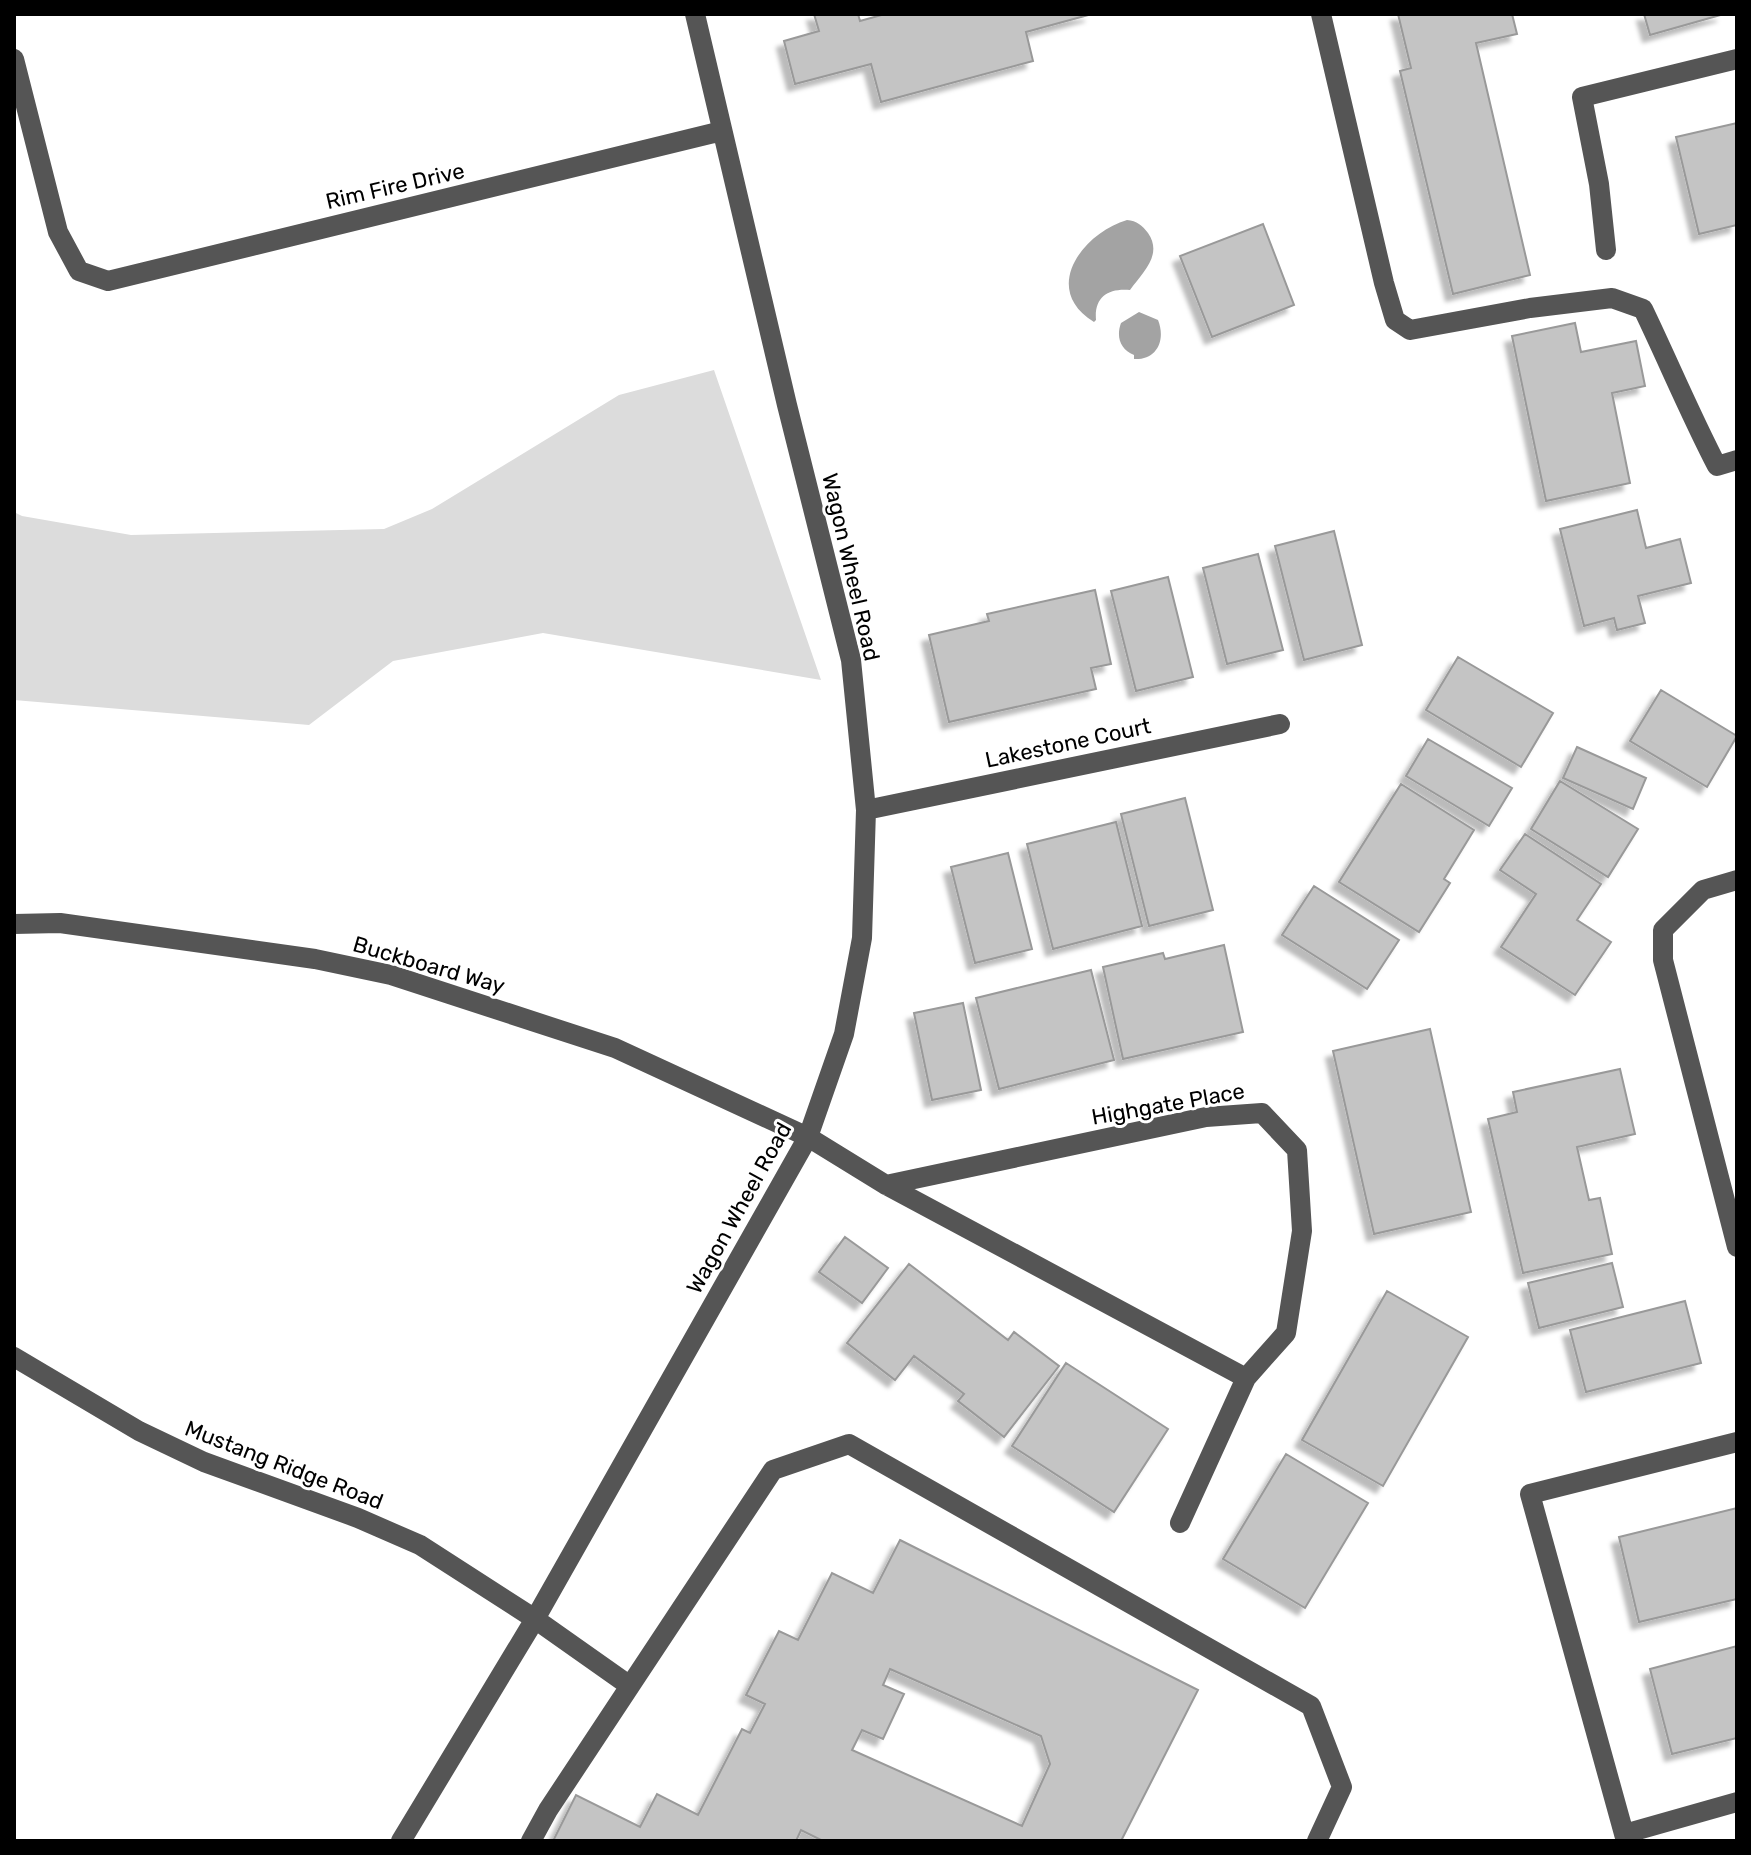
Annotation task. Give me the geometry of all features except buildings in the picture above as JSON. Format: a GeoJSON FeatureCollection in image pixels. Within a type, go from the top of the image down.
{"type":"FeatureCollection","features":[{"type":"Feature","properties":{"kind":"street","name":"Wagon Wheel Road"},"geometry":{"type":"LineString","coordinates":[[401,1841],[535,1619],[808,1137],[844,1034],[862,938],[866,810],[851,660],[695,14]]}},
{"type":"Feature","properties":{"kind":"street"},"geometry":{"type":"LineString","coordinates":[[1321,14],[1395,320],[1410,330],[1430,328],[1530,308],[1612,298],[1643,309],[1691,416],[1727,463]]}},
{"type":"Feature","properties":{"kind":"street","name":"Rim Fire Drive"},"geometry":{"type":"LineString","coordinates":[[14,59],[58,232],[79,271],[108,281],[722,131]]}},
{"type":"Feature","properties":{"kind":"street"},"geometry":{"type":"LineString","coordinates":[[1606,250],[1599,184],[1582,97],[1737,59]]}},
{"type":"Feature","properties":{"kind":"street","name":"Lakestone Court"},"geometry":{"type":"LineString","coordinates":[[866,810],[1280,724]]}},
{"type":"Feature","properties":{"kind":"street"},"geometry":{"type":"LineString","coordinates":[[1737,880],[1703,890],[1663,930],[1663,960],[1737,1247]]}},
{"type":"Feature","properties":{"kind":"street","name":"Buckboard Way"},"geometry":{"type":"LineString","coordinates":[[14,924],[60,923],[315,959],[391,975],[615,1048],[808,1137]]}},
{"type":"Feature","properties":{"kind":"street","name":"Highgate Place"},"geometry":{"type":"LineString","coordinates":[[886,1185],[1206,1117],[1262,1113],[1297,1150],[1302,1231],[1286,1333],[1246,1378],[1180,1523]]}},
{"type":"Feature","properties":{"kind":"street"},"geometry":{"type":"LineString","coordinates":[[808,1137],[886,1185],[1246,1378]]}},
{"type":"Feature","properties":{"kind":"street","name":"Mustang Ridge Road"},"geometry":{"type":"LineString","coordinates":[[14,1357],[139,1431],[204,1462],[358,1518],[420,1545],[535,1619],[630,1686]]}},
{"type":"Feature","properties":{"kind":"street"},"geometry":{"type":"LineString","coordinates":[[1737,1442],[1530,1494],[1625,1837],[1737,1802]]}},
{"type":"Feature","properties":{"kind":"street"},"geometry":{"type":"LineString","coordinates":[[531,1841],[548,1810],[773,1470],[849,1444],[1311,1706],[1342,1787],[1317,1841]]}},
{"type":"Feature","properties":{"kind":"shaded area"},"geometry":{"type":"Polygon","coordinates":[[[1127,220],[1139,224],[1148,233],[1153,249],[1150,263],[1130,290],[1109,293],[1100,300],[1094,322],[1078,309],[1070,294],[1069,279],[1083,249],[1111,227],[1127,220]]]}},
{"type":"Feature","properties":{"kind":"shaded area"},"geometry":{"type":"Polygon","coordinates":[[[1139,312],[1158,320],[1161,335],[1154,352],[1134,359],[1134,355],[1122,346],[1119,333],[1121,323],[1139,312]]]}},
{"type":"Feature","properties":{"kind":"shaded area"},"geometry":{"type":"Polygon","coordinates":[[[714,370],[821,680],[543,633],[393,661],[309,725],[14,700],[14,512],[131,535],[384,529],[432,509],[619,395],[714,370]]]}}]}
